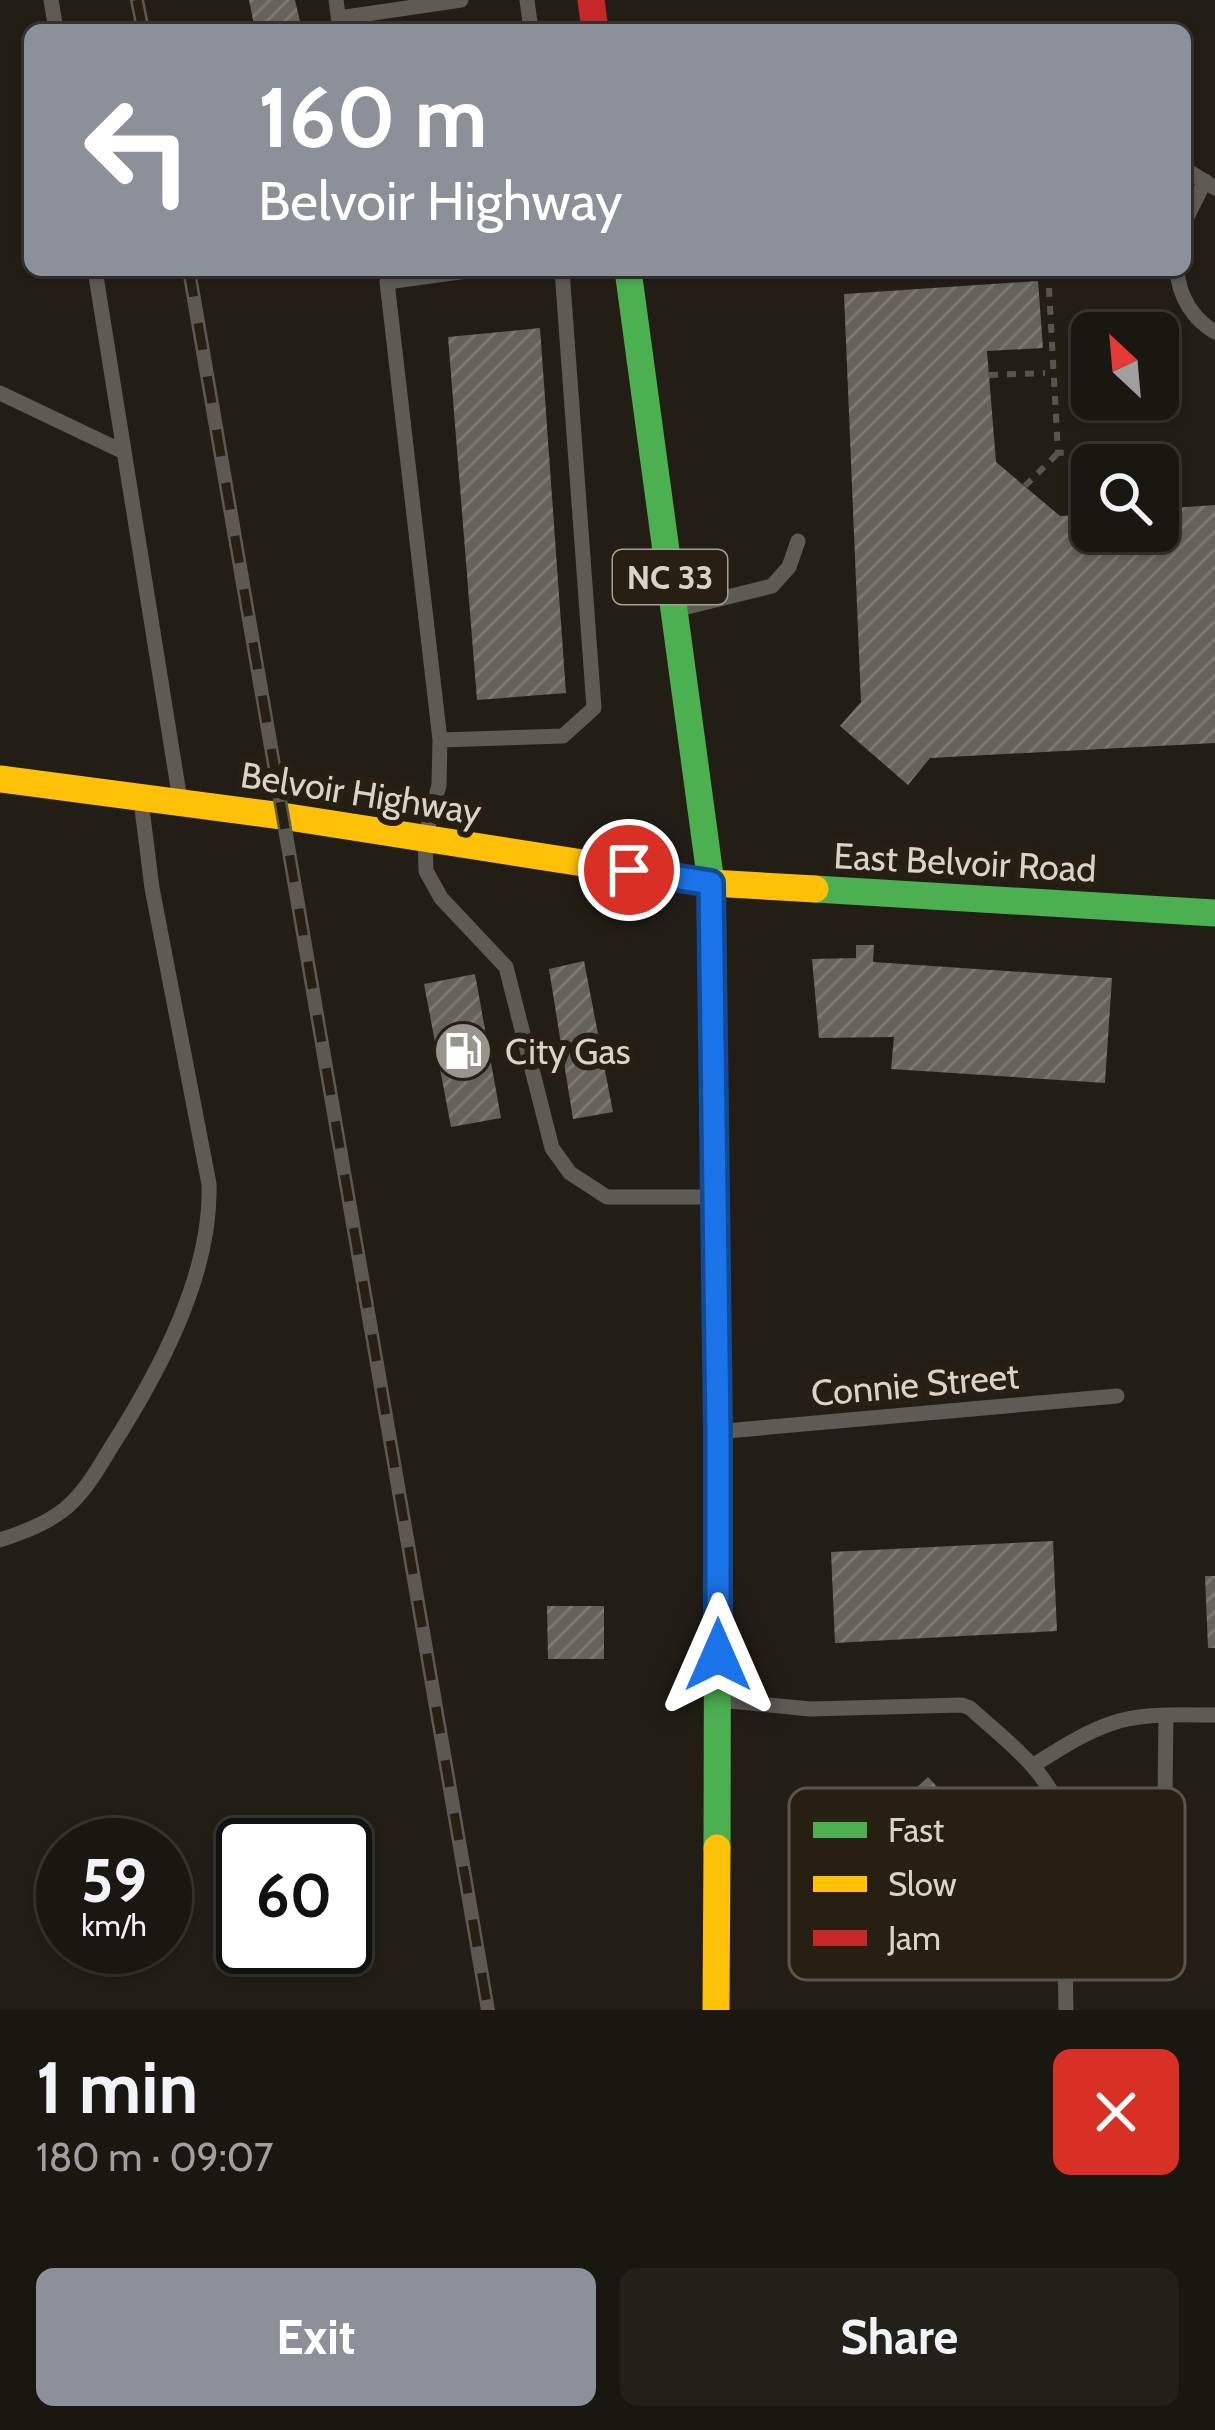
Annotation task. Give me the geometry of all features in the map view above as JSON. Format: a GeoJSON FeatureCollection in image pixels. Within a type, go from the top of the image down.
{"type":"FeatureCollection","features":[{"type":"Feature","properties":{"kind":"main road","name":"NC 33"},"geometry":{"type":"LineString","coordinates":[[629,276],[711,883],[718,1432],[716,2010]]}},
{"type":"Feature","properties":{"kind":"main road","name":"Belvoir Highway"},"geometry":{"type":"LineString","coordinates":[[0,779],[711,883]]}},
{"type":"Feature","properties":{"kind":"main road","name":"East Belvoir Road"},"geometry":{"type":"LineString","coordinates":[[711,883],[1215,913]]}},
{"type":"Feature","properties":{"kind":"lane"},"geometry":{"type":"LineString","coordinates":[[338,16],[461,0]]}},
{"type":"Feature","properties":{"kind":"lane"},"geometry":{"type":"LineString","coordinates":[[1191,212],[1210,185]]}},
{"type":"Feature","properties":{"kind":"lane"},"geometry":{"type":"LineString","coordinates":[[95,276],[180,802]]}},
{"type":"Feature","properties":{"kind":"lane"},"geometry":{"type":"LineString","coordinates":[[410,276],[387,282],[440,740],[439,784],[425,838],[426,871],[441,898],[506,967],[552,1148],[570,1173],[607,1196],[715,1197]]}},
{"type":"Feature","properties":{"kind":"lane"},"geometry":{"type":"LineString","coordinates":[[440,740],[563,736],[594,708],[562,276]]}},
{"type":"Feature","properties":{"kind":"lane"},"geometry":{"type":"LineString","coordinates":[[1177,276],[1193,316],[1215,332]]}},
{"type":"Feature","properties":{"kind":"lane"},"geometry":{"type":"LineString","coordinates":[[0,393],[124,452]]}},
{"type":"Feature","properties":{"kind":"lane"},"geometry":{"type":"LineString","coordinates":[[674,610],[772,586],[790,567],[798,541]]}},
{"type":"Feature","properties":{"kind":"lane"},"geometry":{"type":"LineString","coordinates":[[0,1540],[37,1527],[68,1507],[92,1478],[175,1334],[199,1264],[209,1184],[152,888],[140,798]]}},
{"type":"Feature","properties":{"kind":"lane","name":"Connie Street"},"geometry":{"type":"LineString","coordinates":[[718,1432],[1117,1396]]}},
{"type":"Feature","properties":{"kind":"lane"},"geometry":{"type":"LineString","coordinates":[[718,1699],[810,1709],[962,1705],[1034,1765],[1052,1788]]}},
{"type":"Feature","properties":{"kind":"lane"},"geometry":{"type":"LineString","coordinates":[[1034,1765],[1076,1738],[1116,1722],[1143,1716],[1215,1714]]}},
{"type":"Feature","properties":{"kind":"lane"},"geometry":{"type":"LineString","coordinates":[[1165,1788],[1166,1716]]}},
{"type":"Feature","properties":{"kind":"lane"},"geometry":{"type":"LineString","coordinates":[[1066,1980],[1066,2010]]}},
{"type":"Feature","properties":{"kind":"path"},"geometry":{"type":"LineString","coordinates":[[1048,276],[1058,453]]}},
{"type":"Feature","properties":{"kind":"path"},"geometry":{"type":"LineString","coordinates":[[989,375],[1045,373]]}},
{"type":"Feature","properties":{"kind":"path"},"geometry":{"type":"LineString","coordinates":[[1025,486],[1058,453],[1071,452]]}},
{"type":"Feature","properties":{"kind":"building"},"geometry":{"type":"Polygon","coordinates":[[[249,0],[295,0],[301,24],[254,24],[249,0]]]}},
{"type":"Feature","properties":{"kind":"building"},"geometry":{"type":"Polygon","coordinates":[[[1038,281],[1043,348],[987,351],[996,462],[1060,516],[1071,515],[1071,552],[1179,552],[1179,508],[1215,505],[1215,743],[930,758],[908,785],[840,726],[861,702],[844,294],[1038,281]]]}},
{"type":"Feature","properties":{"kind":"building"},"geometry":{"type":"Polygon","coordinates":[[[540,328],[566,693],[477,700],[448,337],[540,328]]]}},
{"type":"Feature","properties":{"kind":"building"},"geometry":{"type":"Polygon","coordinates":[[[856,945],[874,945],[873,962],[1112,978],[1105,1083],[891,1069],[894,1037],[819,1038],[812,959],[856,958],[856,945]]]}},
{"type":"Feature","properties":{"kind":"building","name":"City Gas"},"geometry":{"type":"Polygon","coordinates":[[[584,961],[613,1112],[573,1119],[549,969],[584,961]]]}},
{"type":"Feature","properties":{"kind":"building","name":"City Gas"},"geometry":{"type":"Polygon","coordinates":[[[475,974],[501,1118],[451,1127],[424,984],[475,974]]]}},
{"type":"Feature","properties":{"kind":"building"},"geometry":{"type":"Polygon","coordinates":[[[1053,1541],[1057,1631],[835,1643],[831,1552],[1053,1541]]]}},
{"type":"Feature","properties":{"kind":"building"},"geometry":{"type":"Polygon","coordinates":[[[1205,1576],[1215,1576],[1215,1648],[1208,1648],[1205,1576]]]}},
{"type":"Feature","properties":{"kind":"building"},"geometry":{"type":"Polygon","coordinates":[[[547,1606],[604,1606],[604,1659],[548,1659],[547,1606]]]}},
{"type":"Feature","properties":{"kind":"building"},"geometry":{"type":"Polygon","coordinates":[[[928,1777],[938,1788],[916,1788],[928,1777]]]}},
{"type":"Feature","properties":{"kind":"railway"},"geometry":{"type":"LineString","coordinates":[[137,0],[142,24]]}},
{"type":"Feature","properties":{"kind":"railway"},"geometry":{"type":"LineString","coordinates":[[190,276],[488,2010]]}},
{"type":"Feature","properties":{"kind":"traffic: fast"},"geometry":{"type":"LineString","coordinates":[[629,276],[711,883],[717,1848]]}},
{"type":"Feature","properties":{"kind":"traffic: fast"},"geometry":{"type":"LineString","coordinates":[[815,889],[1215,913]]}},
{"type":"Feature","properties":{"kind":"traffic: slow"},"geometry":{"type":"LineString","coordinates":[[0,779],[282,816],[711,883],[815,889]]}},
{"type":"Feature","properties":{"kind":"traffic: slow"},"geometry":{"type":"LineString","coordinates":[[716,2010],[717,1848]]}},
{"type":"Feature","properties":{"kind":"traffic: jam"},"geometry":{"type":"LineString","coordinates":[[591,0],[594,24]]}},
{"type":"Feature","properties":{"kind":"place","name":"City Gas"},"geometry":{"type":"Point","coordinates":[463,1051]}},
{"type":"Feature","properties":{"kind":"route"},"geometry":{"type":"LineString","coordinates":[[629,870],[711,883],[718,1655]]}}]}
